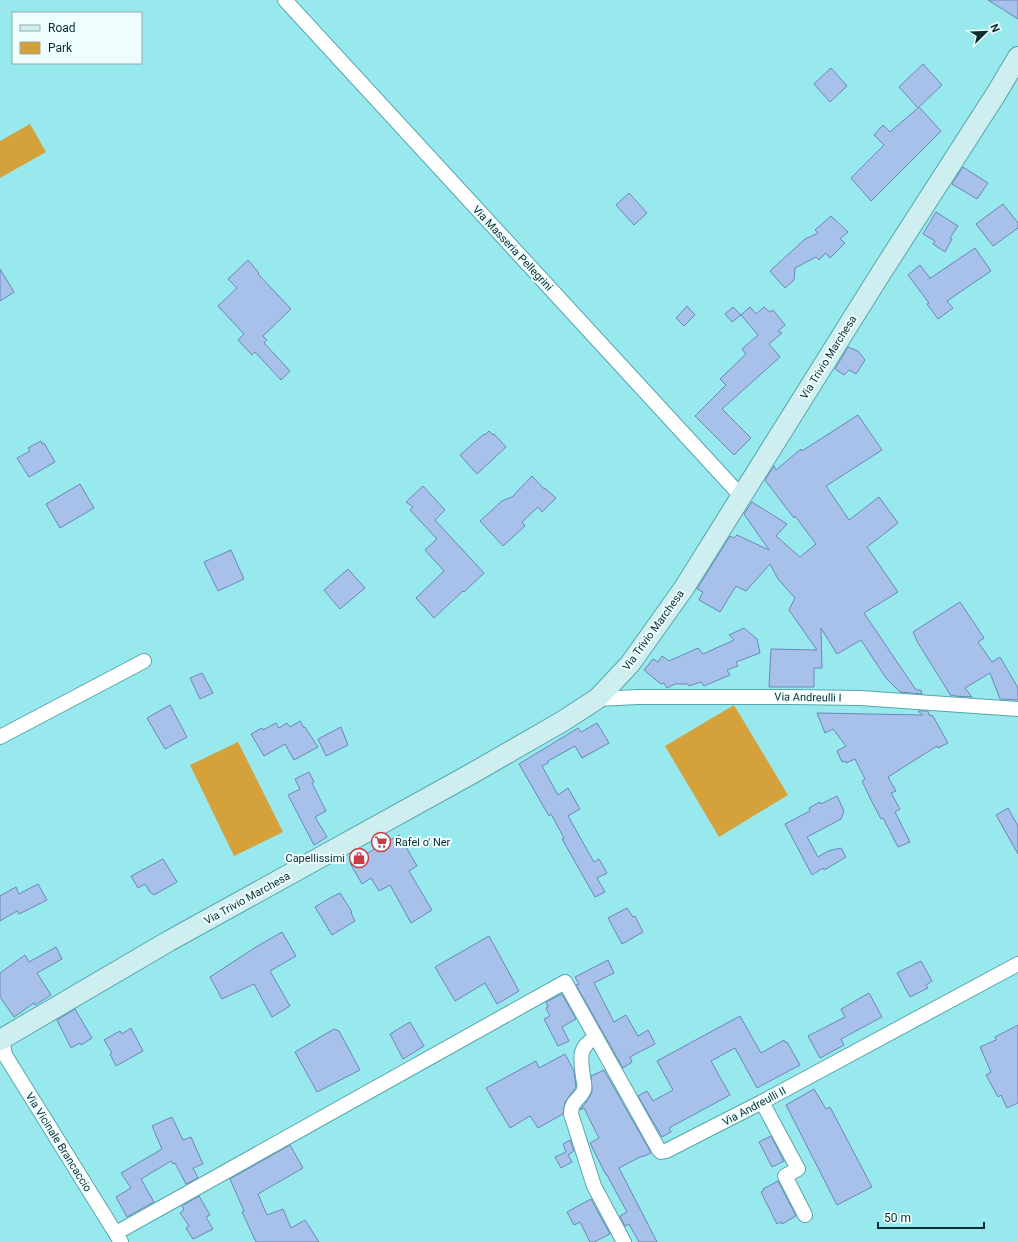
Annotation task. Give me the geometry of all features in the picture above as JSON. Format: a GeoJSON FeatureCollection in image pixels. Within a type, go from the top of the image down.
{"type":"FeatureCollection","features":[{"type":"Feature","properties":{"kind":"street","name":"Via Masseria Pellegrini"},"geometry":{"type":"LineString","coordinates":[[285,0],[741,496]]}},
{"type":"Feature","properties":{"kind":"street","name":"Via Trivio Marchesa"},"geometry":{"type":"LineString","coordinates":[[1,1038],[169,940],[471,774],[563,721],[597,699],[635,658],[684,588],[1018,57]]}},
{"type":"Feature","properties":{"kind":"street"},"geometry":{"type":"LineString","coordinates":[[0,737],[144,661]]}},
{"type":"Feature","properties":{"kind":"street","name":"Via Andreulli I"},"geometry":{"type":"LineString","coordinates":[[597,699],[638,697],[860,698],[1018,709]]}},
{"type":"Feature","properties":{"kind":"street","name":"Via Andreulli II"},"geometry":{"type":"LineString","coordinates":[[118,1238],[565,982],[659,1150],[662,1152],[762,1102],[1018,964]]}},
{"type":"Feature","properties":{"kind":"street"},"geometry":{"type":"LineString","coordinates":[[596,1037],[587,1042],[580,1054],[584,1090],[571,1107],[571,1114],[594,1186],[624,1242]]}},
{"type":"Feature","properties":{"kind":"street","name":"Via Vicinale Brancaccio"},"geometry":{"type":"LineString","coordinates":[[1,1038],[5,1055],[118,1238]]}},
{"type":"Feature","properties":{"kind":"street"},"geometry":{"type":"LineString","coordinates":[[762,1102],[798,1169],[785,1176],[806,1215]]}},
{"type":"Feature","properties":{"kind":"green space"},"geometry":{"type":"Polygon","coordinates":[[[30,124],[46,152],[0,178],[0,141],[30,124]]]}},
{"type":"Feature","properties":{"kind":"green space"},"geometry":{"type":"Polygon","coordinates":[[[734,705],[788,795],[719,837],[665,746],[734,705]]]}},
{"type":"Feature","properties":{"kind":"green space"},"geometry":{"type":"Polygon","coordinates":[[[238,742],[283,832],[234,856],[190,765],[238,742]]]}},
{"type":"Feature","properties":{"kind":"building"},"geometry":{"type":"Polygon","coordinates":[[[988,0],[1018,0],[1018,19],[988,0]]]}},
{"type":"Feature","properties":{"kind":"building"},"geometry":{"type":"Polygon","coordinates":[[[923,64],[942,85],[919,107],[941,131],[871,201],[851,178],[884,145],[874,135],[883,125],[890,132],[918,108],[899,87],[923,64]]]}},
{"type":"Feature","properties":{"kind":"building"},"geometry":{"type":"Polygon","coordinates":[[[831,68],[847,86],[830,102],[814,84],[831,68]]]}},
{"type":"Feature","properties":{"kind":"building"},"geometry":{"type":"Polygon","coordinates":[[[963,167],[988,183],[977,199],[952,184],[963,167]]]}},
{"type":"Feature","properties":{"kind":"building"},"geometry":{"type":"Polygon","coordinates":[[[629,193],[647,213],[634,225],[616,205],[629,193]]]}},
{"type":"Feature","properties":{"kind":"building"},"geometry":{"type":"Polygon","coordinates":[[[1003,204],[1018,223],[1018,228],[993,246],[976,224],[1003,204]]]}},
{"type":"Feature","properties":{"kind":"building"},"geometry":{"type":"Polygon","coordinates":[[[936,212],[958,226],[950,238],[952,239],[945,252],[933,244],[935,241],[923,234],[936,212]]]}},
{"type":"Feature","properties":{"kind":"building"},"geometry":{"type":"Polygon","coordinates":[[[831,216],[848,232],[840,239],[845,243],[830,258],[826,253],[819,260],[816,257],[795,268],[794,280],[785,288],[770,271],[805,239],[818,233],[815,230],[831,216]]]}},
{"type":"Feature","properties":{"kind":"building"},"geometry":{"type":"Polygon","coordinates":[[[975,248],[991,271],[947,301],[953,308],[938,319],[927,304],[929,303],[908,275],[920,265],[930,278],[929,279],[975,248]]]}},
{"type":"Feature","properties":{"kind":"building"},"geometry":{"type":"Polygon","coordinates":[[[248,260],[259,273],[258,274],[291,309],[263,336],[267,340],[264,343],[290,371],[281,380],[255,352],[252,355],[238,340],[244,334],[218,306],[237,288],[228,279],[248,260]]]}},
{"type":"Feature","properties":{"kind":"building"},"geometry":{"type":"Polygon","coordinates":[[[0,269],[14,292],[0,301],[0,269]]]}},
{"type":"Feature","properties":{"kind":"building"},"geometry":{"type":"Polygon","coordinates":[[[687,306],[695,315],[684,326],[676,318],[687,306]]]}},
{"type":"Feature","properties":{"kind":"building"},"geometry":{"type":"Polygon","coordinates":[[[733,307],[741,315],[732,322],[725,314],[733,307]]]}},
{"type":"Feature","properties":{"kind":"building"},"geometry":{"type":"Polygon","coordinates":[[[750,307],[756,314],[764,307],[770,312],[773,310],[785,325],[778,331],[782,333],[769,344],[780,357],[722,409],[751,438],[734,455],[695,416],[726,385],[720,379],[746,354],[742,349],[758,335],[741,315],[750,307]]]}},
{"type":"Feature","properties":{"kind":"building"},"geometry":{"type":"Polygon","coordinates":[[[848,347],[858,351],[865,360],[856,374],[849,370],[844,375],[835,369],[848,347]]]}},
{"type":"Feature","properties":{"kind":"building"},"geometry":{"type":"Polygon","coordinates":[[[858,415],[882,450],[826,486],[849,520],[879,497],[898,523],[867,547],[898,592],[864,613],[916,690],[921,690],[922,694],[900,692],[886,678],[861,640],[837,654],[821,628],[822,668],[814,668],[814,687],[769,687],[771,649],[817,650],[789,610],[795,598],[778,579],[770,564],[746,591],[736,586],[720,612],[699,600],[703,592],[697,589],[730,536],[734,538],[737,535],[769,550],[744,514],[752,502],[787,524],[776,536],[800,557],[816,544],[765,480],[774,466],[776,470],[801,449],[802,451],[858,415]]]}},
{"type":"Feature","properties":{"kind":"building"},"geometry":{"type":"Polygon","coordinates":[[[489,431],[493,435],[494,434],[506,447],[477,474],[460,455],[489,431]]]}},
{"type":"Feature","properties":{"kind":"building"},"geometry":{"type":"Polygon","coordinates":[[[41,441],[42,444],[44,443],[55,462],[29,477],[17,458],[30,451],[28,448],[41,441]]]}},
{"type":"Feature","properties":{"kind":"building"},"geometry":{"type":"Polygon","coordinates":[[[532,476],[543,488],[556,498],[542,512],[538,507],[522,522],[525,526],[503,546],[480,521],[502,501],[512,497],[532,476]]]}},
{"type":"Feature","properties":{"kind":"building"},"geometry":{"type":"Polygon","coordinates":[[[80,484],[94,508],[60,528],[46,504],[80,484]]]}},
{"type":"Feature","properties":{"kind":"building"},"geometry":{"type":"Polygon","coordinates":[[[423,486],[445,510],[435,520],[484,573],[434,618],[416,598],[444,571],[425,550],[437,539],[410,510],[413,507],[406,502],[423,486]]]}},
{"type":"Feature","properties":{"kind":"building"},"geometry":{"type":"Polygon","coordinates":[[[231,550],[244,579],[218,591],[204,562],[231,550]]]}},
{"type":"Feature","properties":{"kind":"building"},"geometry":{"type":"Polygon","coordinates":[[[348,569],[365,588],[340,609],[324,590],[348,569]]]}},
{"type":"Feature","properties":{"kind":"building"},"geometry":{"type":"Polygon","coordinates":[[[960,602],[984,638],[978,642],[992,662],[1000,657],[1018,688],[1018,700],[1000,699],[990,673],[965,688],[972,697],[951,696],[918,643],[913,632],[960,602]]]}},
{"type":"Feature","properties":{"kind":"building"},"geometry":{"type":"Polygon","coordinates":[[[744,628],[757,639],[760,653],[736,662],[738,666],[727,670],[730,675],[704,686],[701,682],[689,686],[688,684],[675,684],[667,688],[664,683],[661,684],[644,670],[653,659],[658,662],[662,656],[669,661],[698,648],[703,654],[734,640],[729,635],[744,628]]]}},
{"type":"Feature","properties":{"kind":"building"},"geometry":{"type":"Polygon","coordinates":[[[202,673],[213,693],[200,699],[190,678],[202,673]]]}},
{"type":"Feature","properties":{"kind":"building"},"geometry":{"type":"Polygon","coordinates":[[[170,705],[187,737],[165,749],[147,718],[170,705]]]}},
{"type":"Feature","properties":{"kind":"building"},"geometry":{"type":"Polygon","coordinates":[[[918,711],[928,711],[929,715],[933,716],[948,743],[938,748],[937,746],[888,777],[896,791],[891,793],[900,809],[895,812],[910,842],[898,847],[883,818],[881,819],[871,800],[862,781],[865,779],[855,759],[846,763],[845,761],[842,762],[837,751],[846,746],[833,729],[825,733],[817,713],[923,715],[918,711]]]}},
{"type":"Feature","properties":{"kind":"building"},"geometry":{"type":"Polygon","coordinates":[[[300,721],[318,747],[294,760],[285,744],[264,756],[251,734],[276,723],[279,728],[287,723],[290,727],[300,721]]]}},
{"type":"Feature","properties":{"kind":"building"},"geometry":{"type":"Polygon","coordinates":[[[597,723],[609,743],[582,758],[575,746],[542,766],[558,795],[568,788],[580,809],[568,816],[594,862],[599,859],[607,873],[597,878],[605,892],[595,897],[562,839],[564,838],[551,814],[549,816],[519,764],[578,728],[581,732],[597,723]]]}},
{"type":"Feature","properties":{"kind":"building"},"geometry":{"type":"Polygon","coordinates":[[[341,727],[348,745],[326,756],[318,739],[341,727]]]}},
{"type":"Feature","properties":{"kind":"building"},"geometry":{"type":"Polygon","coordinates":[[[309,772],[314,782],[312,783],[326,811],[315,817],[327,837],[314,845],[288,795],[300,789],[295,779],[309,772]]]}},
{"type":"Feature","properties":{"kind":"building"},"geometry":{"type":"Polygon","coordinates":[[[837,796],[844,811],[841,819],[807,837],[818,857],[828,851],[841,848],[846,857],[812,875],[785,824],[810,811],[809,808],[820,802],[821,804],[837,796]]]}},
{"type":"Feature","properties":{"kind":"building"},"geometry":{"type":"Polygon","coordinates":[[[1008,808],[1018,826],[1018,854],[996,815],[1008,808]]]}},
{"type":"Feature","properties":{"kind":"building"},"geometry":{"type":"Polygon","coordinates":[[[399,835],[417,866],[409,871],[432,910],[411,923],[390,885],[379,891],[371,878],[362,884],[350,863],[399,835]]]}},
{"type":"Feature","properties":{"kind":"building"},"geometry":{"type":"Polygon","coordinates":[[[163,859],[177,882],[154,895],[145,884],[138,888],[131,876],[163,859]]]}},
{"type":"Feature","properties":{"kind":"building"},"geometry":{"type":"Polygon","coordinates":[[[38,884],[47,900],[19,914],[17,911],[0,921],[0,896],[16,887],[19,894],[38,884]]]}},
{"type":"Feature","properties":{"kind":"building"},"geometry":{"type":"Polygon","coordinates":[[[340,893],[352,912],[351,913],[355,921],[332,935],[315,907],[340,893]]]}},
{"type":"Feature","properties":{"kind":"building"},"geometry":{"type":"Polygon","coordinates":[[[627,908],[633,917],[635,916],[643,932],[622,944],[608,918],[627,908]]]}},
{"type":"Feature","properties":{"kind":"building"},"geometry":{"type":"Polygon","coordinates":[[[282,932],[296,956],[270,971],[290,1006],[272,1017],[254,984],[222,999],[210,977],[282,932]]]}},
{"type":"Feature","properties":{"kind":"building"},"geometry":{"type":"Polygon","coordinates":[[[489,936],[519,991],[497,1004],[485,983],[455,1001],[435,967],[489,936]]]}},
{"type":"Feature","properties":{"kind":"building"},"geometry":{"type":"Polygon","coordinates":[[[56,947],[62,959],[37,973],[51,995],[35,1005],[34,1003],[14,1017],[0,997],[0,973],[25,955],[29,962],[56,947]]]}},
{"type":"Feature","properties":{"kind":"building"},"geometry":{"type":"Polygon","coordinates":[[[608,960],[614,973],[594,983],[614,1022],[626,1015],[638,1036],[648,1030],[655,1044],[630,1057],[632,1062],[623,1068],[576,985],[579,984],[575,977],[608,960]]]}},
{"type":"Feature","properties":{"kind":"building"},"geometry":{"type":"Polygon","coordinates":[[[921,961],[932,981],[926,985],[928,988],[910,997],[897,973],[921,961]]]}},
{"type":"Feature","properties":{"kind":"building"},"geometry":{"type":"Polygon","coordinates":[[[869,993],[882,1017],[841,1039],[844,1045],[820,1058],[808,1036],[845,1017],[841,1009],[869,993]]]}},
{"type":"Feature","properties":{"kind":"building"},"geometry":{"type":"Polygon","coordinates":[[[562,994],[576,1019],[562,1027],[569,1041],[558,1046],[544,1019],[550,1016],[546,1008],[548,1007],[546,1002],[562,994]]]}},
{"type":"Feature","properties":{"kind":"building"},"geometry":{"type":"Polygon","coordinates":[[[75,1009],[92,1038],[81,1045],[80,1043],[71,1048],[57,1020],[75,1009]]]}},
{"type":"Feature","properties":{"kind":"building"},"geometry":{"type":"Polygon","coordinates":[[[740,1016],[761,1053],[784,1040],[786,1043],[787,1042],[800,1065],[757,1088],[735,1048],[711,1061],[730,1095],[669,1128],[671,1132],[662,1137],[638,1096],[647,1091],[653,1101],[673,1090],[657,1061],[740,1016]]]}},
{"type":"Feature","properties":{"kind":"building"},"geometry":{"type":"Polygon","coordinates":[[[410,1022],[424,1046],[403,1059],[390,1034],[410,1022]]]}},
{"type":"Feature","properties":{"kind":"building"},"geometry":{"type":"Polygon","coordinates":[[[1018,1025],[1018,1103],[1007,1108],[1001,1095],[998,1097],[986,1075],[991,1072],[980,1047],[996,1040],[995,1037],[1018,1025]]]}},
{"type":"Feature","properties":{"kind":"building"},"geometry":{"type":"Polygon","coordinates":[[[131,1028],[143,1051],[116,1066],[110,1054],[112,1053],[104,1040],[120,1031],[122,1034],[131,1028]]]}},
{"type":"Feature","properties":{"kind":"building"},"geometry":{"type":"Polygon","coordinates":[[[334,1029],[339,1031],[360,1070],[317,1092],[295,1052],[334,1029]]]}},
{"type":"Feature","properties":{"kind":"building"},"geometry":{"type":"Polygon","coordinates":[[[565,1054],[574,1071],[576,1087],[565,1102],[563,1114],[538,1128],[530,1116],[510,1128],[486,1088],[536,1061],[539,1068],[565,1054]]]}},
{"type":"Feature","properties":{"kind":"building"},"geometry":{"type":"Polygon","coordinates":[[[604,1070],[651,1153],[619,1168],[657,1242],[639,1242],[629,1224],[625,1226],[620,1216],[627,1212],[590,1143],[599,1138],[584,1108],[580,1110],[592,1092],[591,1076],[604,1070]]]}},
{"type":"Feature","properties":{"kind":"building"},"geometry":{"type":"Polygon","coordinates":[[[814,1089],[826,1109],[830,1107],[872,1187],[837,1205],[786,1105],[814,1089]]]}},
{"type":"Feature","properties":{"kind":"building"},"geometry":{"type":"Polygon","coordinates":[[[172,1117],[183,1140],[191,1137],[203,1164],[193,1168],[198,1178],[186,1184],[175,1163],[173,1164],[171,1161],[141,1179],[154,1202],[127,1217],[116,1197],[131,1188],[121,1173],[162,1149],[152,1126],[172,1117]]]}},
{"type":"Feature","properties":{"kind":"building"},"geometry":{"type":"Polygon","coordinates":[[[771,1136],[784,1161],[772,1167],[759,1142],[771,1136]]]}},
{"type":"Feature","properties":{"kind":"building"},"geometry":{"type":"Polygon","coordinates":[[[570,1140],[574,1151],[568,1155],[572,1162],[561,1168],[555,1157],[566,1152],[563,1144],[570,1140]]]}},
{"type":"Feature","properties":{"kind":"building"},"geometry":{"type":"Polygon","coordinates":[[[290,1145],[303,1168],[258,1194],[267,1215],[283,1209],[291,1228],[305,1220],[319,1242],[256,1242],[242,1212],[244,1211],[230,1179],[290,1145]]]}},
{"type":"Feature","properties":{"kind":"building"},"geometry":{"type":"Polygon","coordinates":[[[778,1181],[796,1216],[782,1224],[781,1222],[777,1224],[761,1192],[764,1190],[763,1189],[778,1181]]]}},
{"type":"Feature","properties":{"kind":"building"},"geometry":{"type":"Polygon","coordinates":[[[199,1196],[210,1215],[206,1217],[213,1229],[193,1239],[186,1228],[189,1226],[180,1213],[184,1210],[182,1206],[199,1196]]]}},
{"type":"Feature","properties":{"kind":"building"},"geometry":{"type":"Polygon","coordinates":[[[591,1199],[610,1234],[594,1242],[590,1242],[580,1222],[574,1225],[567,1212],[591,1199]]]}},
{"type":"Feature","properties":{"kind":"place","name":"Rafel o' Ner"},"geometry":{"type":"Point","coordinates":[381,842]}},
{"type":"Feature","properties":{"kind":"place","name":"Capellissimi"},"geometry":{"type":"Point","coordinates":[359,858]}}]}
